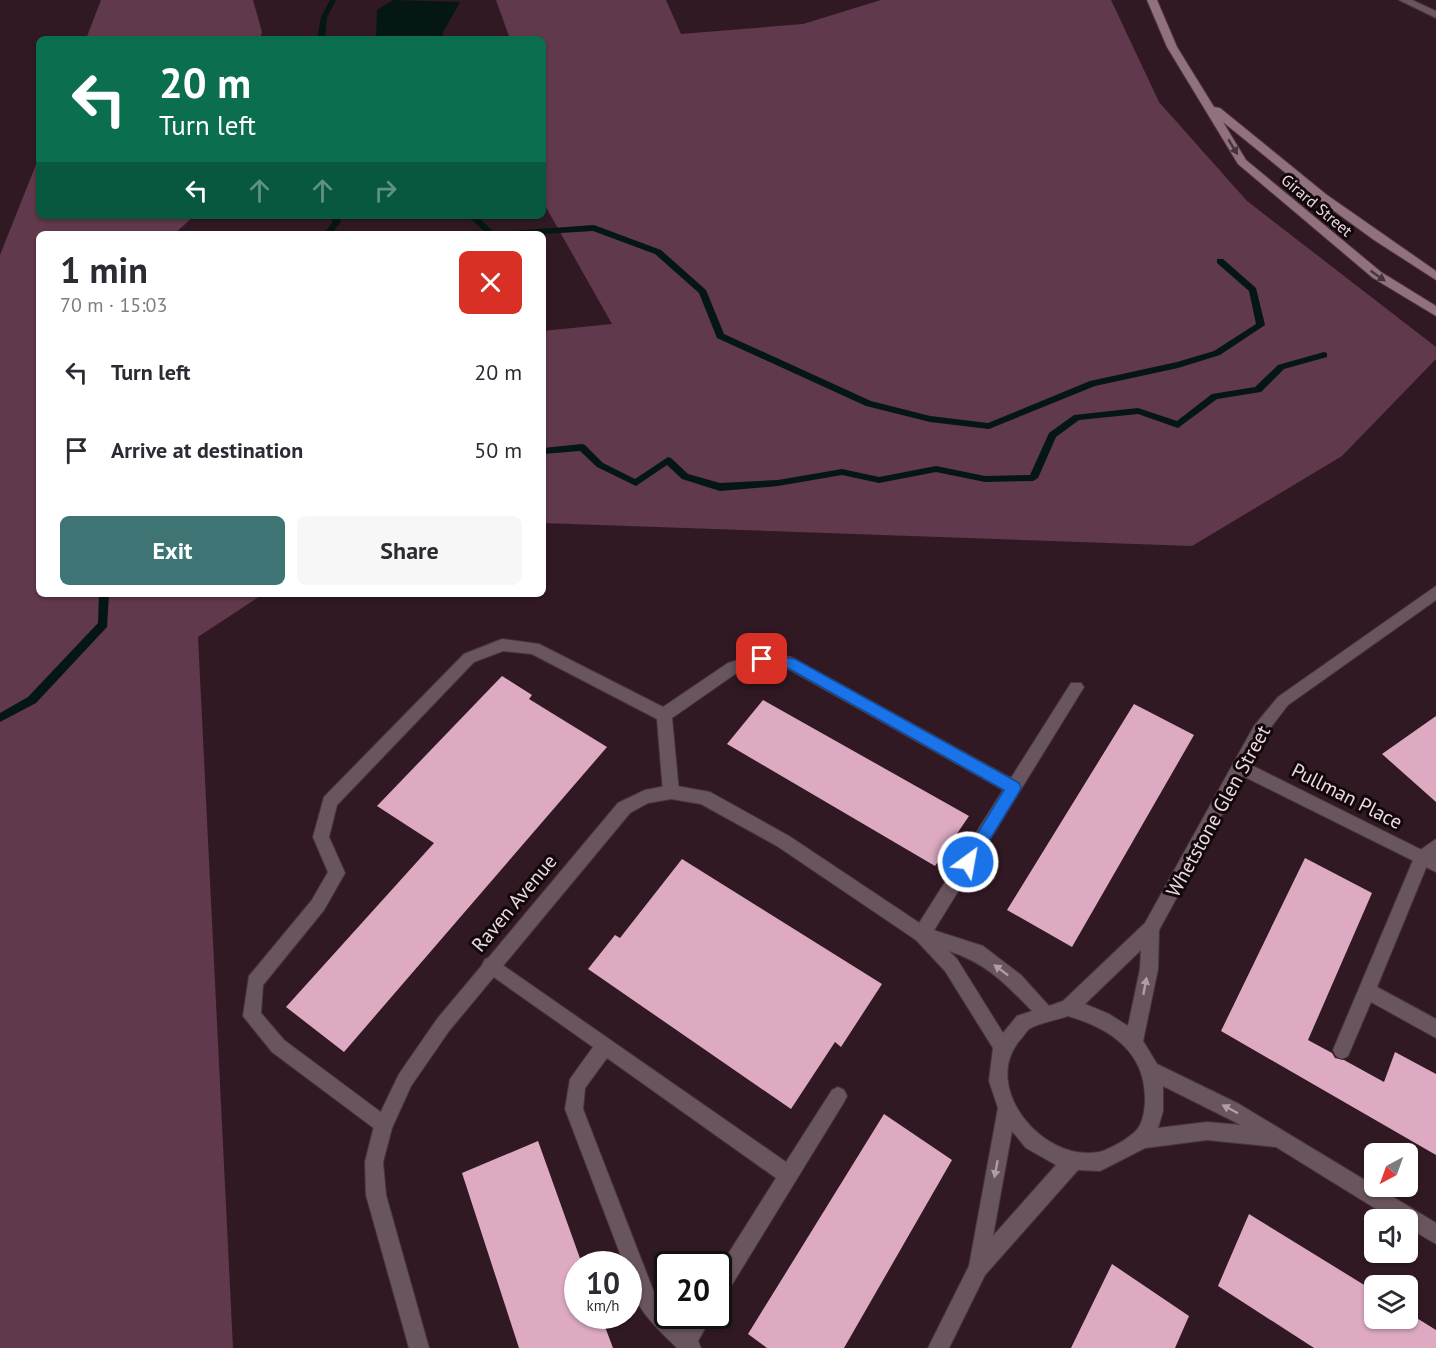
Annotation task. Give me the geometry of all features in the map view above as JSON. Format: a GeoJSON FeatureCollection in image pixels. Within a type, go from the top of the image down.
{"type":"FeatureCollection","features":[{"type":"Feature","properties":{"kind":"street","name":"Girard Street"},"geometry":{"type":"LineString","coordinates":[[1152,0],[1172,47],[1242,162],[1377,275],[1436,312]]}},
{"type":"Feature","properties":{"kind":"street"},"geometry":{"type":"LineString","coordinates":[[1404,0],[1436,15]]}},
{"type":"Feature","properties":{"kind":"street","name":"Girard Street"},"geometry":{"type":"LineString","coordinates":[[1202,97],[1274,163],[1363,230],[1436,276]]}},
{"type":"Feature","properties":{"kind":"street","name":"Whetstone Glen Street"},"geometry":{"type":"LineString","coordinates":[[1068,1008],[1151,929],[1174,892],[1259,731],[1282,701],[1436,592]]}},
{"type":"Feature","properties":{"kind":"street"},"geometry":{"type":"LineString","coordinates":[[383,1126],[278,1046],[252,1016],[255,982],[318,905],[337,873],[321,837],[330,802],[469,658],[502,645],[534,648],[664,715]]}},
{"type":"Feature","properties":{"kind":"street"},"geometry":{"type":"LineString","coordinates":[[664,715],[733,667],[762,659],[791,663],[1014,788]]}},
{"type":"Feature","properties":{"kind":"street"},"geometry":{"type":"LineString","coordinates":[[922,934],[1076,687]]}},
{"type":"Feature","properties":{"kind":"street"},"geometry":{"type":"LineString","coordinates":[[664,715],[671,792]]}},
{"type":"Feature","properties":{"kind":"street","name":"Pullman Place"},"geometry":{"type":"LineString","coordinates":[[1239,766],[1429,861]]}},
{"type":"Feature","properties":{"kind":"street","name":"Raven Avenue"},"geometry":{"type":"LineString","coordinates":[[419,1348],[376,1195],[374,1162],[383,1126],[405,1080],[443,1025],[491,964],[624,808],[645,797],[671,792],[704,797],[783,842],[922,934],[951,965],[1002,1047]]}},
{"type":"Feature","properties":{"kind":"street"},"geometry":{"type":"LineString","coordinates":[[1342,1050],[1365,990],[1436,846]]}},
{"type":"Feature","properties":{"kind":"street","name":"Whetstone Glen Street"},"geometry":{"type":"LineString","coordinates":[[1134,1042],[1149,969],[1151,929]]}},
{"type":"Feature","properties":{"kind":"street","name":"Raven Avenue"},"geometry":{"type":"LineString","coordinates":[[922,934],[977,952],[1015,981],[1043,1011]]}},
{"type":"Feature","properties":{"kind":"street"},"geometry":{"type":"LineString","coordinates":[[491,964],[789,1175]]}},
{"type":"Feature","properties":{"kind":"street"},"geometry":{"type":"LineString","coordinates":[[1365,990],[1436,1029]]}},
{"type":"Feature","properties":{"kind":"street"},"geometry":{"type":"LineString","coordinates":[[1068,1008],[1093,1013],[1115,1024],[1134,1042],[1151,1070],[1156,1095],[1153,1119],[1142,1139],[1123,1155],[1098,1163],[1072,1162],[1045,1152],[1023,1134],[1006,1111],[999,1089],[997,1067],[1002,1047],[1012,1030],[1026,1019],[1043,1011],[1068,1008]]}},
{"type":"Feature","properties":{"kind":"street"},"geometry":{"type":"LineString","coordinates":[[605,1046],[576,1085],[574,1109],[650,1307],[688,1346],[696,1329]]}},
{"type":"Feature","properties":{"kind":"street"},"geometry":{"type":"LineString","coordinates":[[1151,1070],[1233,1110],[1436,1234]]}},
{"type":"Feature","properties":{"kind":"street"},"geometry":{"type":"LineString","coordinates":[[732,1267],[838,1096]]}},
{"type":"Feature","properties":{"kind":"street"},"geometry":{"type":"LineString","coordinates":[[978,1268],[1006,1111]]}},
{"type":"Feature","properties":{"kind":"street"},"geometry":{"type":"LineString","coordinates":[[1142,1139],[1207,1131],[1280,1139]]}},
{"type":"Feature","properties":{"kind":"street"},"geometry":{"type":"LineString","coordinates":[[938,1348],[978,1268],[1072,1162]]}},
{"type":"Feature","properties":{"kind":"shaded area"},"geometry":{"type":"Polygon","coordinates":[[[101,0],[253,0],[262,32],[261,36],[87,36],[101,0]]]}},
{"type":"Feature","properties":{"kind":"shaded area"},"geometry":{"type":"Polygon","coordinates":[[[393,0],[460,2],[442,34],[444,36],[376,36],[377,10],[393,0]]]}},
{"type":"Feature","properties":{"kind":"shaded area"},"geometry":{"type":"Polygon","coordinates":[[[496,0],[666,0],[681,34],[803,24],[881,0],[1111,0],[1159,102],[1247,201],[1436,347],[1436,359],[1342,456],[1192,546],[546,523],[546,331],[612,324],[546,207],[546,36],[509,36],[496,0]]]}},
{"type":"Feature","properties":{"kind":"shaded area"},"geometry":{"type":"Polygon","coordinates":[[[36,165],[36,219],[191,219],[177,231],[36,231],[36,597],[258,597],[198,637],[233,1348],[0,1348],[0,255],[36,165]]]}},
{"type":"Feature","properties":{"kind":"building"},"geometry":{"type":"Polygon","coordinates":[[[502,676],[532,695],[529,699],[607,747],[344,1052],[286,1007],[434,843],[377,806],[502,676]]]}},
{"type":"Feature","properties":{"kind":"building"},"geometry":{"type":"Polygon","coordinates":[[[763,700],[969,816],[935,866],[727,744],[763,700]]]}},
{"type":"Feature","properties":{"kind":"building"},"geometry":{"type":"Polygon","coordinates":[[[1134,704],[1194,735],[1072,947],[1007,910],[1134,704]]]}},
{"type":"Feature","properties":{"kind":"building"},"geometry":{"type":"Polygon","coordinates":[[[1436,716],[1436,802],[1382,754],[1436,716]]]}},
{"type":"Feature","properties":{"kind":"building"},"geometry":{"type":"Polygon","coordinates":[[[1305,858],[1372,893],[1308,1040],[1332,1053],[1335,1058],[1344,1060],[1384,1082],[1395,1052],[1436,1074],[1436,1155],[1418,1143],[1221,1031],[1305,858]]]}},
{"type":"Feature","properties":{"kind":"building"},"geometry":{"type":"Polygon","coordinates":[[[682,859],[882,984],[841,1047],[835,1042],[791,1109],[588,969],[615,935],[620,938],[682,859]]]}},
{"type":"Feature","properties":{"kind":"building"},"geometry":{"type":"Polygon","coordinates":[[[884,1114],[952,1160],[844,1348],[767,1348],[748,1334],[884,1114]]]}},
{"type":"Feature","properties":{"kind":"building"},"geometry":{"type":"Polygon","coordinates":[[[538,1141],[577,1251],[564,1251],[564,1329],[606,1329],[613,1348],[519,1348],[462,1173],[538,1141]]]}},
{"type":"Feature","properties":{"kind":"building"},"geometry":{"type":"Polygon","coordinates":[[[1249,1214],[1364,1285],[1364,1329],[1418,1329],[1418,1319],[1436,1330],[1436,1348],[1314,1348],[1218,1286],[1249,1214]]]}},
{"type":"Feature","properties":{"kind":"building"},"geometry":{"type":"Polygon","coordinates":[[[1112,1264],[1189,1316],[1175,1348],[1071,1348],[1112,1264]]]}},
{"type":"Feature","properties":{"kind":"waterway"},"geometry":{"type":"LineString","coordinates":[[321,36],[324,17],[333,0]]}},
{"type":"Feature","properties":{"kind":"waterway"},"geometry":{"type":"LineString","coordinates":[[330,231],[337,222],[336,219]]}},
{"type":"Feature","properties":{"kind":"waterway"},"geometry":{"type":"LineString","coordinates":[[475,219],[489,231]]}},
{"type":"Feature","properties":{"kind":"waterway"},"geometry":{"type":"LineString","coordinates":[[546,231],[594,228],[658,252],[703,292],[720,336],[869,404],[930,419],[989,426],[1093,383],[1178,365],[1217,353],[1261,325],[1253,290],[1220,261]]}},
{"type":"Feature","properties":{"kind":"waterway"},"geometry":{"type":"LineString","coordinates":[[546,451],[582,447],[600,465],[636,483],[668,460],[685,477],[720,487],[778,483],[842,472],[879,480],[936,469],[985,479],[1033,478],[1052,435],[1077,417],[1138,411],[1178,425],[1215,396],[1258,390],[1281,367],[1324,355]]}},
{"type":"Feature","properties":{"kind":"waterway"},"geometry":{"type":"LineString","coordinates":[[0,718],[32,700],[103,624],[104,597]]}},
{"type":"Feature","properties":{"kind":"route"},"geometry":{"type":"LineString","coordinates":[[762,659],[791,663],[1014,788],[968,862]]}}]}
